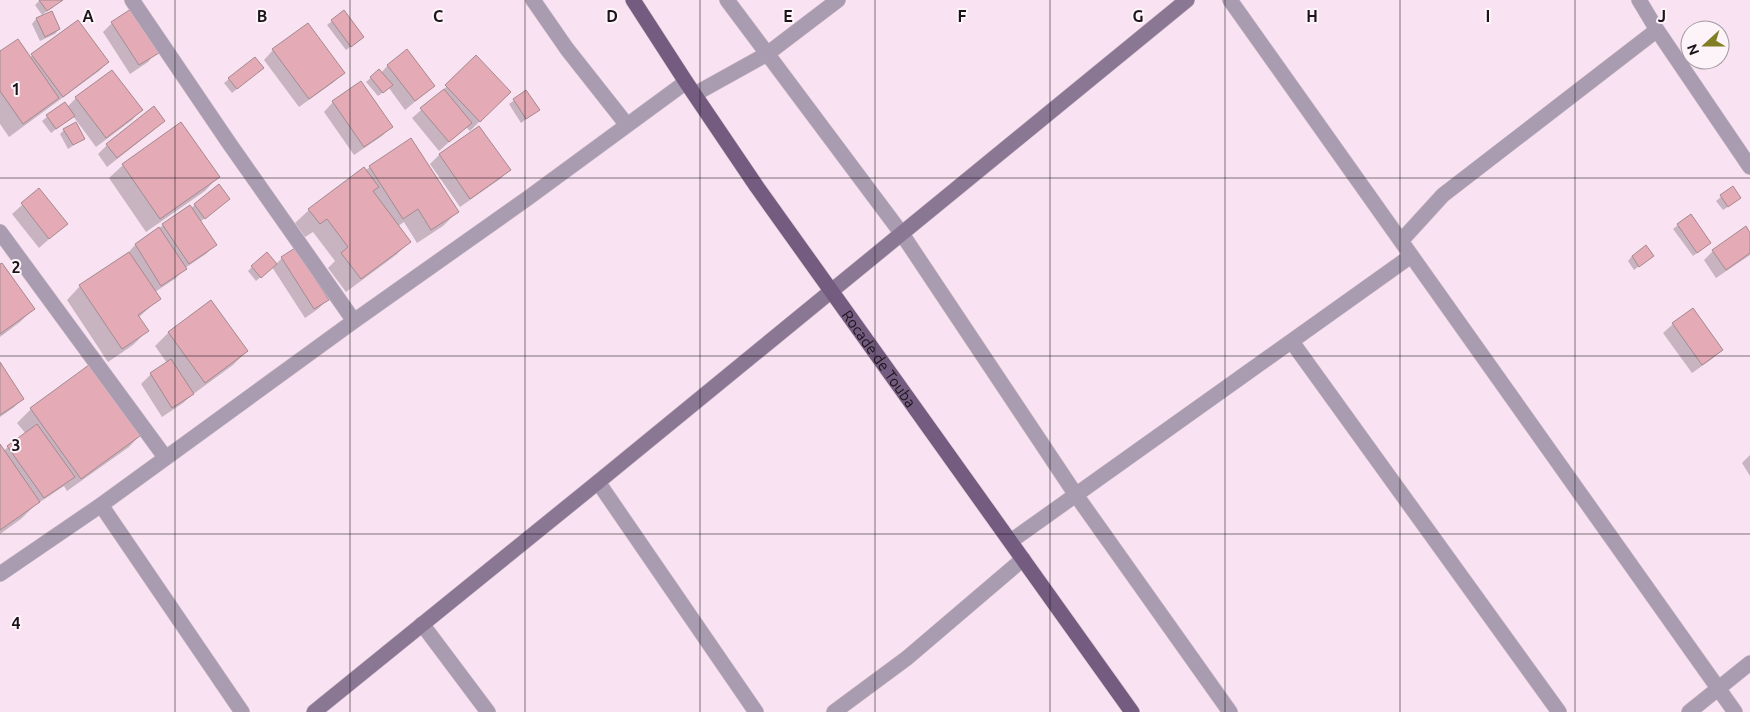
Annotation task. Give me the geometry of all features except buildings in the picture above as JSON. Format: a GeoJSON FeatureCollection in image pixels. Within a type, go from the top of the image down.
{"type":"FeatureCollection","features":[{"type":"Feature","properties":{"kind":"main road","name":"Rocade de Touba"},"geometry":{"type":"LineString","coordinates":[[633,0],[757,187],[1132,712]]}},
{"type":"Feature","properties":{"kind":"main road"},"geometry":{"type":"LineString","coordinates":[[314,712],[832,292],[1187,0]]}},
{"type":"Feature","properties":{"kind":"street"},"geometry":{"type":"LineString","coordinates":[[132,0],[229,143],[354,321]]}},
{"type":"Feature","properties":{"kind":"street"},"geometry":{"type":"LineString","coordinates":[[533,0],[567,49],[627,125]]}},
{"type":"Feature","properties":{"kind":"street"},"geometry":{"type":"LineString","coordinates":[[727,0],[902,234],[1076,495],[1230,712]]}},
{"type":"Feature","properties":{"kind":"street"},"geometry":{"type":"LineString","coordinates":[[0,574],[101,506],[165,457],[528,198],[627,125],[690,88],[767,54],[838,0]]}},
{"type":"Feature","properties":{"kind":"street"},"geometry":{"type":"LineString","coordinates":[[1230,0],[1734,712]]}},
{"type":"Feature","properties":{"kind":"street"},"geometry":{"type":"LineString","coordinates":[[1639,0],[1657,30],[1750,167]]}},
{"type":"Feature","properties":{"kind":"street"},"geometry":{"type":"LineString","coordinates":[[1401,241],[1443,195],[1657,30]]}},
{"type":"Feature","properties":{"kind":"street"},"geometry":{"type":"LineString","coordinates":[[0,232],[165,457]]}},
{"type":"Feature","properties":{"kind":"street"},"geometry":{"type":"LineString","coordinates":[[1011,541],[1411,256]]}},
{"type":"Feature","properties":{"kind":"street"},"geometry":{"type":"LineString","coordinates":[[1292,342],[1559,712]]}},
{"type":"Feature","properties":{"kind":"street"},"geometry":{"type":"LineString","coordinates":[[598,482],[756,712]]}},
{"type":"Feature","properties":{"kind":"street"},"geometry":{"type":"LineString","coordinates":[[101,506],[242,712]]}},
{"type":"Feature","properties":{"kind":"street"},"geometry":{"type":"LineString","coordinates":[[834,712],[907,658],[1023,559]]}},
{"type":"Feature","properties":{"kind":"street"},"geometry":{"type":"LineString","coordinates":[[422,624],[488,712]]}},
{"type":"Feature","properties":{"kind":"street"},"geometry":{"type":"LineString","coordinates":[[1689,712],[1750,663]]}}]}
